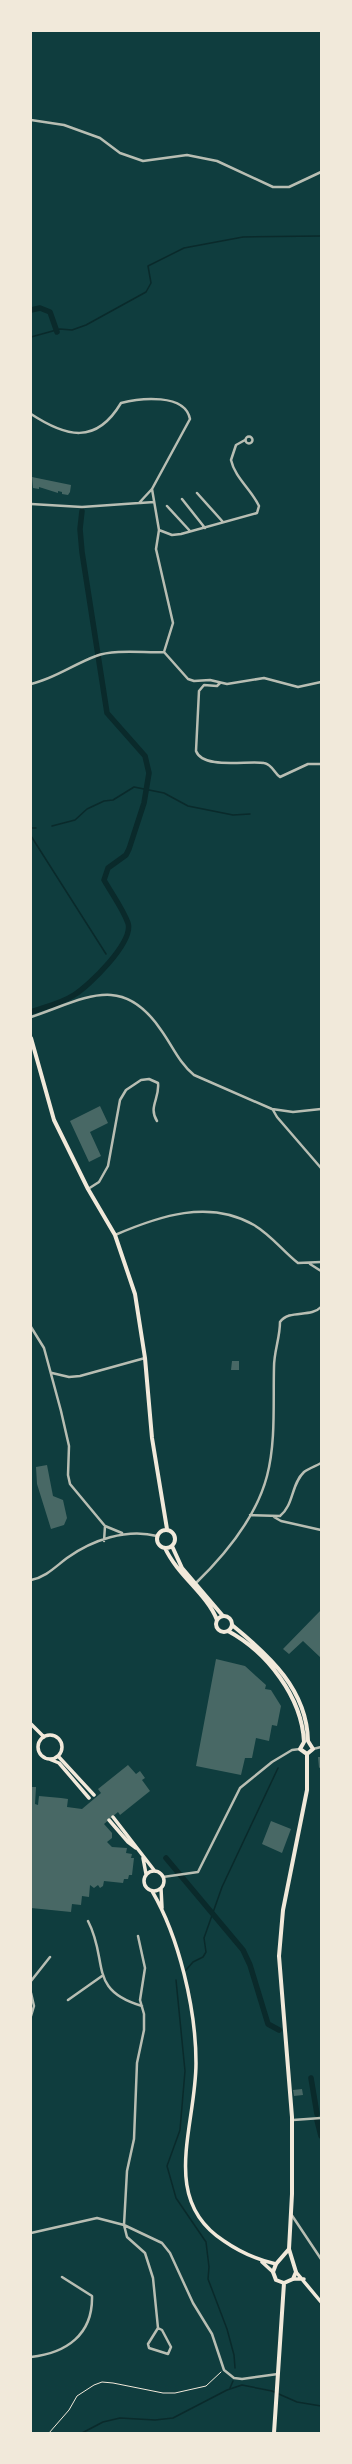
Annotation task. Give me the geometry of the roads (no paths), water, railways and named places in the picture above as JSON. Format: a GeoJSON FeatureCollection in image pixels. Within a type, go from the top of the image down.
{"type":"FeatureCollection","features":[{"type":"Feature","properties":{"kind":"main road"},"geometry":{"type":"LineString","coordinates":[[31,1038],[54,1120],[88,1189],[115,1235],[135,1294],[145,1358],[152,1438],[167,1529]]}},
{"type":"Feature","properties":{"kind":"main road"},"geometry":{"type":"LineString","coordinates":[[232,1625],[228,1631],[223,1633],[218,1631],[215,1624],[216,1620],[209,1606],[178,1570],[165,1548],[160,1545],[157,1536],[160,1532],[167,1529],[173,1532],[175,1537],[172,1546],[182,1568],[223,1616],[230,1620],[232,1625],[271,1659],[292,1686],[303,1706],[306,1742],[300,1749],[307,1754]]}},
{"type":"Feature","properties":{"kind":"main road"},"geometry":{"type":"LineString","coordinates":[[165,1548],[172,1546]]}},
{"type":"Feature","properties":{"kind":"main road"},"geometry":{"type":"LineString","coordinates":[[216,1620],[223,1616]]}},
{"type":"Feature","properties":{"kind":"main road"},"geometry":{"type":"LineString","coordinates":[[228,1631],[267,1663],[282,1681],[297,1708],[306,1742],[313,1749],[307,1754]]}},
{"type":"Feature","properties":{"kind":"main road"},"geometry":{"type":"LineString","coordinates":[[31,1724],[44,1737]]}},
{"type":"Feature","properties":{"kind":"main road"},"geometry":{"type":"LineString","coordinates":[[58,1756],[61,1745],[59,1740],[49,1735],[40,1740],[38,1750],[40,1754],[59,1763],[89,1798]]}},
{"type":"Feature","properties":{"kind":"main road"},"geometry":{"type":"LineString","coordinates":[[307,1754],[307,1790],[284,1910],[279,1956],[292,2120],[291,2214],[288,2249],[296,2272],[304,2279],[321,2302]]}},
{"type":"Feature","properties":{"kind":"main road"},"geometry":{"type":"LineString","coordinates":[[48,1759],[58,1756]]}},
{"type":"Feature","properties":{"kind":"main road"},"geometry":{"type":"LineString","coordinates":[[58,1756],[94,1795]]}},
{"type":"Feature","properties":{"kind":"main road"},"geometry":{"type":"LineString","coordinates":[[113,1817],[154,1870],[163,1876],[164,1883],[161,1888],[162,1909]]}},
{"type":"Feature","properties":{"kind":"main road"},"geometry":{"type":"LineString","coordinates":[[109,1820],[128,1842],[137,1848]]}},
{"type":"Feature","properties":{"kind":"main road"},"geometry":{"type":"LineString","coordinates":[[143,1857],[146,1874],[144,1883],[152,1891],[162,1909],[185,1981],[195,2056],[195,2085],[185,2168],[188,2197],[194,2213],[212,2234],[261,2261],[273,2272],[276,2280],[284,2283],[293,2279],[304,2279]]}},
{"type":"Feature","properties":{"kind":"main road"},"geometry":{"type":"LineString","coordinates":[[146,1874],[154,1870]]}},
{"type":"Feature","properties":{"kind":"main road"},"geometry":{"type":"LineString","coordinates":[[152,1891],[161,1888]]}},
{"type":"Feature","properties":{"kind":"main road"},"geometry":{"type":"LineString","coordinates":[[273,2272],[288,2249]]}},
{"type":"Feature","properties":{"kind":"main road"},"geometry":{"type":"LineString","coordinates":[[261,2261],[278,2263],[286,2260],[292,2263]]}},
{"type":"Feature","properties":{"kind":"main road"},"geometry":{"type":"LineString","coordinates":[[293,2279],[296,2272]]}},
{"type":"Feature","properties":{"kind":"main road"},"geometry":{"type":"LineString","coordinates":[[274,2433],[284,2283]]}},
{"type":"Feature","properties":{"kind":"street"},"geometry":{"type":"LineString","coordinates":[[31,120],[64,125],[100,138],[120,153],[143,161],[187,155],[217,161],[277,188],[289,187],[321,172]]}},
{"type":"Feature","properties":{"kind":"street"},"geometry":{"type":"LineString","coordinates":[[31,414],[59,431],[80,433],[108,422],[122,403],[154,399],[179,405],[189,414],[190,419],[152,489],[139,503]]}},
{"type":"Feature","properties":{"kind":"street"},"geometry":{"type":"LineString","coordinates":[[160,530],[172,535],[205,528],[257,513],[259,506],[255,497],[237,476],[231,460],[236,445],[245,440]]}},
{"type":"Feature","properties":{"kind":"street"},"geometry":{"type":"LineString","coordinates":[[152,489],[160,530],[156,549],[173,623],[164,652]]}},
{"type":"Feature","properties":{"kind":"street"},"geometry":{"type":"LineString","coordinates":[[197,493],[223,522]]}},
{"type":"Feature","properties":{"kind":"street"},"geometry":{"type":"LineString","coordinates":[[182,499],[205,528]]}},
{"type":"Feature","properties":{"kind":"street"},"geometry":{"type":"LineString","coordinates":[[31,504],[82,507],[154,502]]}},
{"type":"Feature","properties":{"kind":"street"},"geometry":{"type":"LineString","coordinates":[[167,506],[190,531]]}},
{"type":"Feature","properties":{"kind":"street"},"geometry":{"type":"LineString","coordinates":[[31,684],[42,682],[98,655],[164,652]]}},
{"type":"Feature","properties":{"kind":"street"},"geometry":{"type":"LineString","coordinates":[[164,652],[188,679],[194,681],[210,680],[220,683],[233,684],[264,678],[298,687],[321,682]]}},
{"type":"Feature","properties":{"kind":"street"},"geometry":{"type":"LineString","coordinates":[[220,683],[217,686],[204,685],[198,691],[196,751],[198,756],[204,760],[245,764],[263,762],[268,764],[280,778],[308,764],[321,764]]}},
{"type":"Feature","properties":{"kind":"street"},"geometry":{"type":"LineString","coordinates":[[31,1017],[96,996],[109,994],[126,997],[147,1010],[184,1067],[194,1075],[272,1109],[293,1112],[321,1109]]}},
{"type":"Feature","properties":{"kind":"street"},"geometry":{"type":"LineString","coordinates":[[88,1189],[98,1182],[108,1166],[120,1100],[126,1090],[141,1080],[149,1079],[158,1083],[159,1089],[152,1108],[157,1122]]}},
{"type":"Feature","properties":{"kind":"street"},"geometry":{"type":"LineString","coordinates":[[272,1109],[277,1118],[321,1168]]}},
{"type":"Feature","properties":{"kind":"street"},"geometry":{"type":"LineString","coordinates":[[115,1235],[144,1223],[184,1212],[228,1215],[255,1225],[298,1263],[310,1264],[321,1262]]}},
{"type":"Feature","properties":{"kind":"street"},"geometry":{"type":"LineString","coordinates":[[310,1264],[321,1271]]}},
{"type":"Feature","properties":{"kind":"street"},"geometry":{"type":"LineString","coordinates":[[192,1587],[218,1561],[250,1515],[267,1476],[275,1383],[275,1352],[280,1335],[280,1322],[286,1317],[317,1311],[321,1307]]}},
{"type":"Feature","properties":{"kind":"street"},"geometry":{"type":"LineString","coordinates":[[31,1328],[44,1348],[52,1373],[69,1446],[68,1475],[70,1484],[105,1526],[122,1533]]}},
{"type":"Feature","properties":{"kind":"street"},"geometry":{"type":"LineString","coordinates":[[52,1373],[65,1376],[80,1376],[145,1358]]}},
{"type":"Feature","properties":{"kind":"street"},"geometry":{"type":"LineString","coordinates":[[250,1515],[280,1516],[288,1510],[300,1478],[305,1472],[321,1463]]}},
{"type":"Feature","properties":{"kind":"street"},"geometry":{"type":"LineString","coordinates":[[272,1516],[282,1521],[321,1530]]}},
{"type":"Feature","properties":{"kind":"street"},"geometry":{"type":"LineString","coordinates":[[104,1541],[105,1526]]}},
{"type":"Feature","properties":{"kind":"street"},"geometry":{"type":"LineString","coordinates":[[31,1580],[48,1574],[79,1551],[122,1533],[138,1532],[157,1536]]}},
{"type":"Feature","properties":{"kind":"street"},"geometry":{"type":"LineString","coordinates":[[313,1749],[321,1747]]}},
{"type":"Feature","properties":{"kind":"street"},"geometry":{"type":"LineString","coordinates":[[163,1876],[198,1872],[240,1788],[272,1762],[292,1750],[300,1749]]}},
{"type":"Feature","properties":{"kind":"street"},"geometry":{"type":"LineString","coordinates":[[88,1921],[98,1945],[102,1976],[110,1991],[119,1998],[142,2006]]}},
{"type":"Feature","properties":{"kind":"street"},"geometry":{"type":"LineString","coordinates":[[138,1936],[145,1968],[140,2000],[144,2030],[137,2063],[134,2139],[127,2170],[124,2224],[127,2237],[145,2254],[150,2262],[158,2328],[148,2344],[149,2348],[168,2354],[171,2347],[162,2330],[158,2328]]}},
{"type":"Feature","properties":{"kind":"street"},"geometry":{"type":"LineString","coordinates":[[31,1981],[50,1956]]}},
{"type":"Feature","properties":{"kind":"street"},"geometry":{"type":"LineString","coordinates":[[68,2000],[102,1976]]}},
{"type":"Feature","properties":{"kind":"street"},"geometry":{"type":"LineString","coordinates":[[31,1993],[34,2006],[31,2016]]}},
{"type":"Feature","properties":{"kind":"street"},"geometry":{"type":"LineString","coordinates":[[292,2120],[321,2118]]}},
{"type":"Feature","properties":{"kind":"street"},"geometry":{"type":"LineString","coordinates":[[291,2214],[321,2259]]}},
{"type":"Feature","properties":{"kind":"street"},"geometry":{"type":"LineString","coordinates":[[31,2233],[97,2218],[124,2224],[162,2243],[170,2254],[193,2303],[212,2334],[224,2370],[234,2378],[242,2379],[278,2374]]}},
{"type":"Feature","properties":{"kind":"street"},"geometry":{"type":"LineString","coordinates":[[31,2357],[50,2355],[72,2345],[87,2322],[92,2306],[92,2296],[62,2277]]}},
{"type":"Feature","properties":{"kind":"waterway"},"geometry":{"type":"LineString","coordinates":[[31,337],[60,329],[72,330],[86,325],[146,292],[151,283],[148,266],[184,248],[243,237],[321,236]]}},
{"type":"Feature","properties":{"kind":"waterway"},"geometry":{"type":"LineString","coordinates":[[31,310],[40,308],[50,312],[57,332]]}},
{"type":"Feature","properties":{"kind":"waterway"},"geometry":{"type":"LineString","coordinates":[[31,1012],[53,1005],[81,990],[90,983],[109,963],[118,952],[124,941],[128,931],[128,923],[104,880],[108,868],[126,855],[129,849],[144,803],[149,773],[145,756],[107,713],[82,552],[80,529],[82,511]]}},
{"type":"Feature","properties":{"kind":"waterway"},"geometry":{"type":"LineString","coordinates":[[52,826],[75,820],[87,809],[104,801],[113,800],[134,787],[164,793],[188,806],[233,815],[250,814]]}},
{"type":"Feature","properties":{"kind":"waterway"},"geometry":{"type":"LineString","coordinates":[[31,828],[36,828]]}},
{"type":"Feature","properties":{"kind":"waterway"},"geometry":{"type":"LineString","coordinates":[[31,836],[106,954]]}},
{"type":"Feature","properties":{"kind":"waterway"},"geometry":{"type":"LineString","coordinates":[[186,1970],[193,1962],[203,1957],[206,1952],[204,1938],[222,1887],[278,1768]]}},
{"type":"Feature","properties":{"kind":"waterway"},"geometry":{"type":"LineString","coordinates":[[166,1858],[243,1950],[250,1965],[268,2024],[279,2030]]}},
{"type":"Feature","properties":{"kind":"waterway"},"geometry":{"type":"LineString","coordinates":[[176,1980],[185,2071],[180,2130],[167,2166],[176,2198],[206,2242],[209,2267],[208,2279],[227,2329],[234,2355],[235,2368]]}},
{"type":"Feature","properties":{"kind":"waterway"},"geometry":{"type":"LineString","coordinates":[[311,2078],[317,2114]]}},
{"type":"Feature","properties":{"kind":"waterway"},"geometry":{"type":"LineString","coordinates":[[317,2120],[321,2136]]}},
{"type":"Feature","properties":{"kind":"waterway"},"geometry":{"type":"LineString","coordinates":[[230,2388],[233,2381]]}},
{"type":"Feature","properties":{"kind":"waterway"},"geometry":{"type":"LineString","coordinates":[[82,2433],[103,2422],[120,2418],[155,2420],[173,2418],[227,2390],[242,2385],[272,2391],[297,2402],[321,2406]]}}]}
